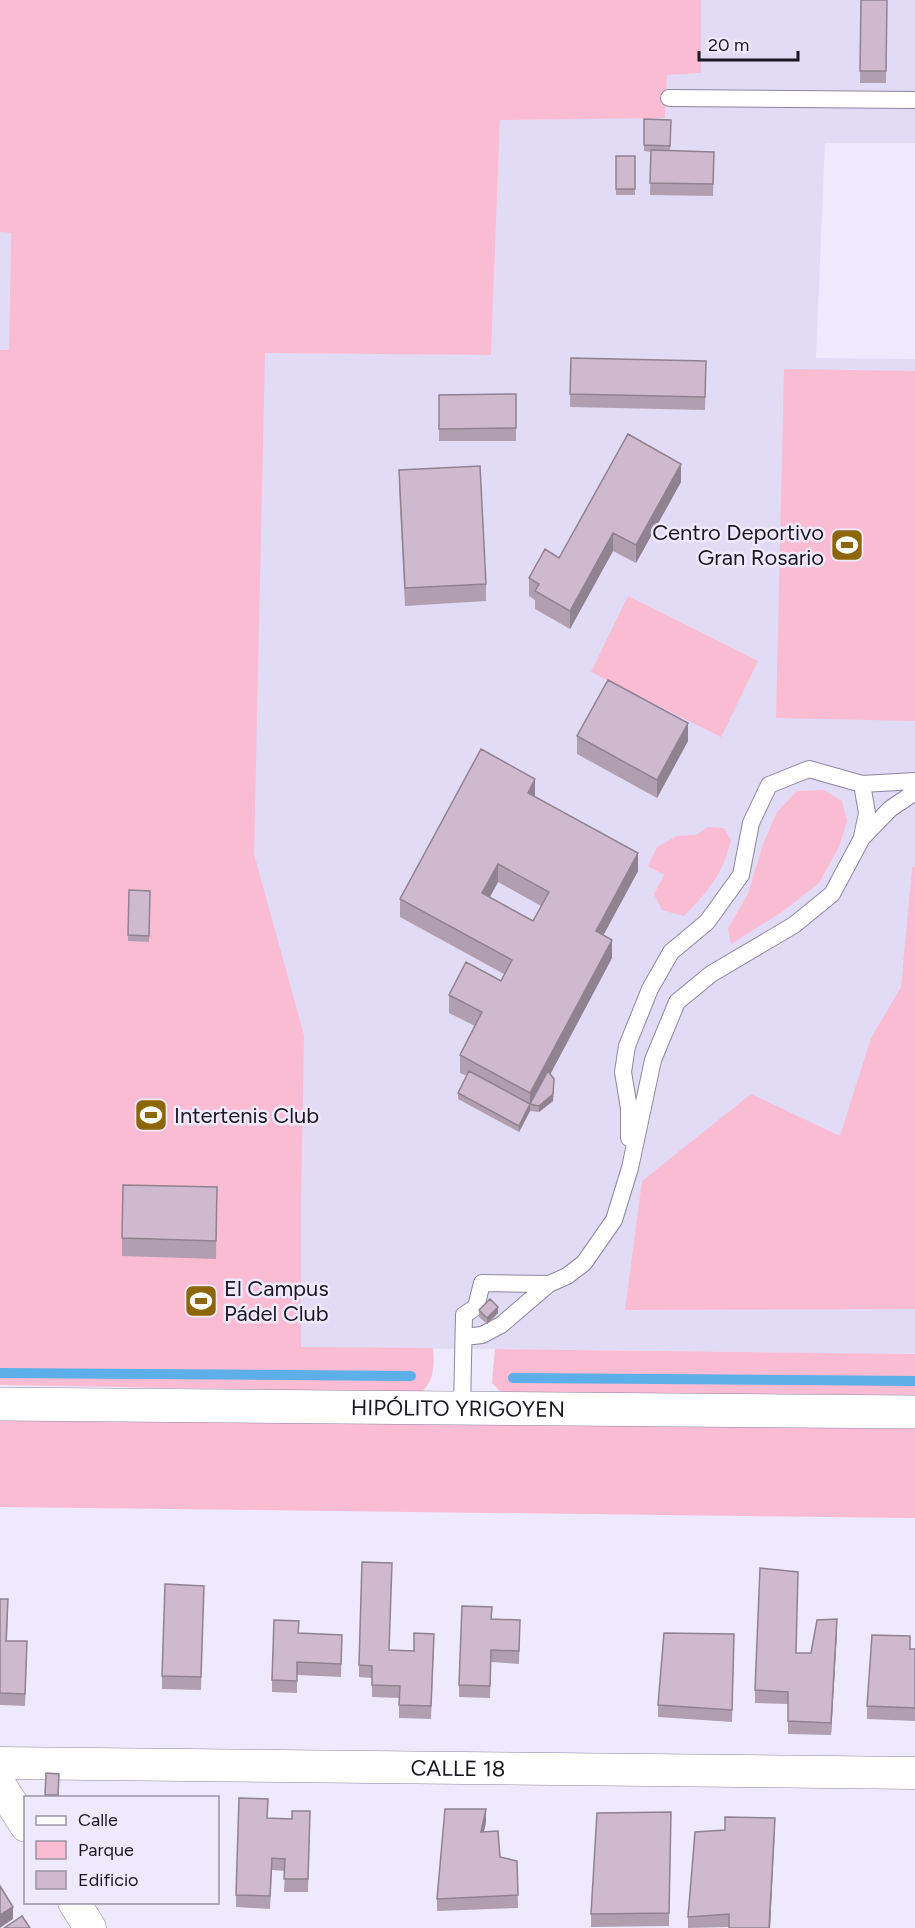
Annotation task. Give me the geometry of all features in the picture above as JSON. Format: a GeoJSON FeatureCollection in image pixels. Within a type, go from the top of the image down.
{"type":"FeatureCollection","features":[{"type":"Feature","properties":{"kind":"main road","name":"HIPÓLITO YRIGOYEN"},"geometry":{"type":"LineString","coordinates":[[0,1404],[915,1412]]}},
{"type":"Feature","properties":{"kind":"street","name":"CALLE 18"},"geometry":{"type":"LineString","coordinates":[[0,1763],[915,1773]]}},
{"type":"Feature","properties":{"kind":"street"},"geometry":{"type":"LineString","coordinates":[[0,1785],[24,1823]]}},
{"type":"Feature","properties":{"kind":"street"},"geometry":{"type":"LineString","coordinates":[[75,1904],[90,1928]]}},
{"type":"Feature","properties":{"kind":"lane"},"geometry":{"type":"LineString","coordinates":[[669,98],[915,100]]}},
{"type":"Feature","properties":{"kind":"lane"},"geometry":{"type":"LineString","coordinates":[[630,1168],[629,1108],[623,1072],[627,1046],[651,989],[671,952],[706,922],[741,875],[752,823],[769,784],[809,769],[862,784],[915,781]]}},
{"type":"Feature","properties":{"kind":"lane"},"geometry":{"type":"LineString","coordinates":[[862,784],[867,813],[862,838]]}},
{"type":"Feature","properties":{"kind":"lane"},"geometry":{"type":"LineString","coordinates":[[464,1337],[482,1335],[501,1325],[549,1284],[567,1276],[584,1263],[614,1220],[630,1168],[653,1060],[677,1002],[711,974],[794,925],[832,894],[862,838],[890,808],[915,792]]}},
{"type":"Feature","properties":{"kind":"lane"},"geometry":{"type":"LineString","coordinates":[[462,1408],[464,1315],[476,1307],[482,1283],[549,1284]]}},
{"type":"Feature","properties":{"kind":"shaded area"},"geometry":{"type":"Polygon","coordinates":[[[701,0],[915,0],[915,143],[825,143],[816,358],[915,359],[915,1354],[0,1346],[0,232],[11,233],[9,350],[491,355],[500,120],[665,118],[667,74],[701,73],[701,0]]]}},
{"type":"Feature","properties":{"kind":"green space"},"geometry":{"type":"Polygon","coordinates":[[[0,0],[701,0],[701,73],[667,75],[665,118],[500,120],[491,355],[265,353],[254,854],[304,1035],[301,1347],[433,1348],[432,1376],[423,1391],[0,1385],[0,350],[9,350],[11,233],[0,232],[0,0]]]}},
{"type":"Feature","properties":{"kind":"green space","name":"Centro Deportivo Gran Rosario"},"geometry":{"type":"Polygon","coordinates":[[[784,369],[915,371],[915,721],[776,718],[784,369]]]}},
{"type":"Feature","properties":{"kind":"green space"},"geometry":{"type":"Polygon","coordinates":[[[628,596],[758,661],[721,737],[591,672],[628,596]]]}},
{"type":"Feature","properties":{"kind":"green space"},"geometry":{"type":"Polygon","coordinates":[[[824,790],[842,801],[847,821],[839,847],[819,883],[782,912],[731,944],[728,928],[748,894],[763,844],[777,812],[797,791],[824,790]]]}},
{"type":"Feature","properties":{"kind":"green space"},"geometry":{"type":"Polygon","coordinates":[[[708,827],[724,828],[731,840],[719,873],[684,916],[662,910],[654,894],[664,875],[648,866],[657,847],[677,836],[696,835],[708,827]]]}},
{"type":"Feature","properties":{"kind":"green space"},"geometry":{"type":"Polygon","coordinates":[[[915,866],[915,1309],[625,1310],[642,1181],[751,1094],[840,1136],[871,1038],[901,987],[912,868],[915,866]]]}},
{"type":"Feature","properties":{"kind":"green space"},"geometry":{"type":"Polygon","coordinates":[[[495,1349],[915,1354],[915,1395],[511,1394],[500,1391],[492,1383],[495,1349]]]}},
{"type":"Feature","properties":{"kind":"green space"},"geometry":{"type":"Polygon","coordinates":[[[0,1417],[915,1429],[915,1518],[0,1507],[0,1417]]]}},
{"type":"Feature","properties":{"kind":"building"},"geometry":{"type":"Polygon","coordinates":[[[861,0],[887,0],[886,71],[860,71],[861,0]]]}},
{"type":"Feature","properties":{"kind":"building"},"geometry":{"type":"Polygon","coordinates":[[[644,119],[671,120],[670,146],[644,145],[644,119]]]}},
{"type":"Feature","properties":{"kind":"building"},"geometry":{"type":"Polygon","coordinates":[[[651,150],[714,152],[713,184],[650,183],[651,150]]]}},
{"type":"Feature","properties":{"kind":"building"},"geometry":{"type":"Polygon","coordinates":[[[616,156],[635,156],[635,189],[616,189],[616,156]]]}},
{"type":"Feature","properties":{"kind":"building"},"geometry":{"type":"Polygon","coordinates":[[[571,358],[706,361],[705,397],[570,394],[571,358]]]}},
{"type":"Feature","properties":{"kind":"building"},"geometry":{"type":"Polygon","coordinates":[[[516,394],[516,428],[439,429],[439,395],[516,394]]]}},
{"type":"Feature","properties":{"kind":"building"},"geometry":{"type":"Polygon","coordinates":[[[628,434],[681,464],[636,545],[613,533],[570,611],[535,591],[539,584],[529,578],[545,549],[559,558],[628,434]]]}},
{"type":"Feature","properties":{"kind":"building"},"geometry":{"type":"Polygon","coordinates":[[[480,466],[486,584],[405,588],[399,470],[480,466]]]}},
{"type":"Feature","properties":{"kind":"building"},"geometry":{"type":"Polygon","coordinates":[[[608,680],[688,723],[657,780],[577,736],[608,680]]]}},
{"type":"Feature","properties":{"kind":"building"},"geometry":{"type":"Polygon","coordinates":[[[481,749],[535,779],[528,793],[638,853],[596,931],[612,940],[530,1093],[460,1055],[482,1012],[449,995],[466,962],[501,981],[512,960],[400,899],[481,749]],[[498,864],[482,893],[533,921],[549,892],[498,864]]]}},
{"type":"Feature","properties":{"kind":"building"},"geometry":{"type":"Polygon","coordinates":[[[129,890],[150,891],[149,936],[128,935],[129,890]]]}},
{"type":"Feature","properties":{"kind":"building"},"geometry":{"type":"Polygon","coordinates":[[[469,1071],[530,1104],[519,1126],[458,1093],[469,1071]]]}},
{"type":"Feature","properties":{"kind":"building"},"geometry":{"type":"Polygon","coordinates":[[[548,1071],[554,1079],[553,1094],[539,1106],[530,1104],[548,1071]]]}},
{"type":"Feature","properties":{"kind":"building"},"geometry":{"type":"Polygon","coordinates":[[[123,1185],[217,1187],[216,1241],[122,1238],[123,1185]]]}},
{"type":"Feature","properties":{"kind":"building"},"geometry":{"type":"Polygon","coordinates":[[[490,1299],[498,1307],[487,1318],[479,1310],[490,1299]]]}},
{"type":"Feature","properties":{"kind":"building"},"geometry":{"type":"Polygon","coordinates":[[[362,1562],[392,1563],[389,1650],[414,1651],[414,1633],[434,1634],[431,1706],[399,1705],[400,1686],[372,1685],[372,1666],[359,1665],[362,1562]]]}},
{"type":"Feature","properties":{"kind":"building"},"geometry":{"type":"Polygon","coordinates":[[[760,1568],[798,1572],[796,1653],[811,1653],[817,1620],[837,1619],[831,1723],[788,1721],[788,1692],[755,1690],[760,1568]]]}},
{"type":"Feature","properties":{"kind":"building"},"geometry":{"type":"Polygon","coordinates":[[[165,1584],[204,1586],[201,1677],[162,1676],[165,1584]]]}},
{"type":"Feature","properties":{"kind":"building"},"geometry":{"type":"Polygon","coordinates":[[[0,1599],[8,1599],[6,1641],[27,1641],[25,1694],[0,1693],[0,1599]]]}},
{"type":"Feature","properties":{"kind":"building"},"geometry":{"type":"Polygon","coordinates":[[[462,1606],[492,1607],[491,1619],[520,1620],[519,1651],[491,1650],[490,1686],[459,1685],[462,1606]]]}},
{"type":"Feature","properties":{"kind":"building"},"geometry":{"type":"Polygon","coordinates":[[[274,1620],[299,1621],[298,1633],[342,1635],[341,1664],[297,1662],[297,1681],[272,1680],[274,1620]]]}},
{"type":"Feature","properties":{"kind":"building"},"geometry":{"type":"Polygon","coordinates":[[[664,1633],[734,1634],[732,1710],[658,1705],[664,1633]]]}},
{"type":"Feature","properties":{"kind":"building"},"geometry":{"type":"Polygon","coordinates":[[[872,1635],[910,1636],[910,1649],[915,1649],[915,1708],[867,1706],[872,1635]]]}},
{"type":"Feature","properties":{"kind":"building"},"geometry":{"type":"Polygon","coordinates":[[[46,1773],[59,1774],[58,1795],[45,1795],[46,1773]]]}},
{"type":"Feature","properties":{"kind":"building"},"geometry":{"type":"Polygon","coordinates":[[[239,1798],[268,1799],[267,1818],[292,1819],[292,1811],[310,1811],[308,1879],[284,1879],[285,1859],[272,1858],[270,1896],[236,1895],[239,1798]]]}},
{"type":"Feature","properties":{"kind":"building"},"geometry":{"type":"Polygon","coordinates":[[[445,1809],[486,1809],[481,1832],[498,1831],[500,1857],[517,1861],[518,1895],[437,1899],[445,1809]]]}},
{"type":"Feature","properties":{"kind":"building"},"geometry":{"type":"Polygon","coordinates":[[[671,1812],[669,1913],[591,1914],[597,1813],[671,1812]]]}},
{"type":"Feature","properties":{"kind":"building"},"geometry":{"type":"Polygon","coordinates":[[[725,1817],[775,1818],[769,1928],[729,1928],[729,1914],[688,1917],[695,1832],[725,1830],[725,1817]]]}},
{"type":"Feature","properties":{"kind":"building"},"geometry":{"type":"Polygon","coordinates":[[[0,1886],[13,1907],[0,1915],[0,1886]]]}},
{"type":"Feature","properties":{"kind":"building"},"geometry":{"type":"Polygon","coordinates":[[[22,1916],[30,1928],[4,1928],[22,1916]]]}},
{"type":"Feature","properties":{"kind":"waterway"},"geometry":{"type":"LineString","coordinates":[[0,1373],[411,1376]]}},
{"type":"Feature","properties":{"kind":"waterway"},"geometry":{"type":"LineString","coordinates":[[513,1378],[915,1381]]}},
{"type":"Feature","properties":{"kind":"place","name":"Centro Deportivo Gran Rosario"},"geometry":{"type":"Point","coordinates":[847,545]}},
{"type":"Feature","properties":{"kind":"place","name":"Intertenis Club"},"geometry":{"type":"Point","coordinates":[151,1115]}},
{"type":"Feature","properties":{"kind":"place","name":"El Campus Pádel Club"},"geometry":{"type":"Point","coordinates":[201,1301]}}]}
